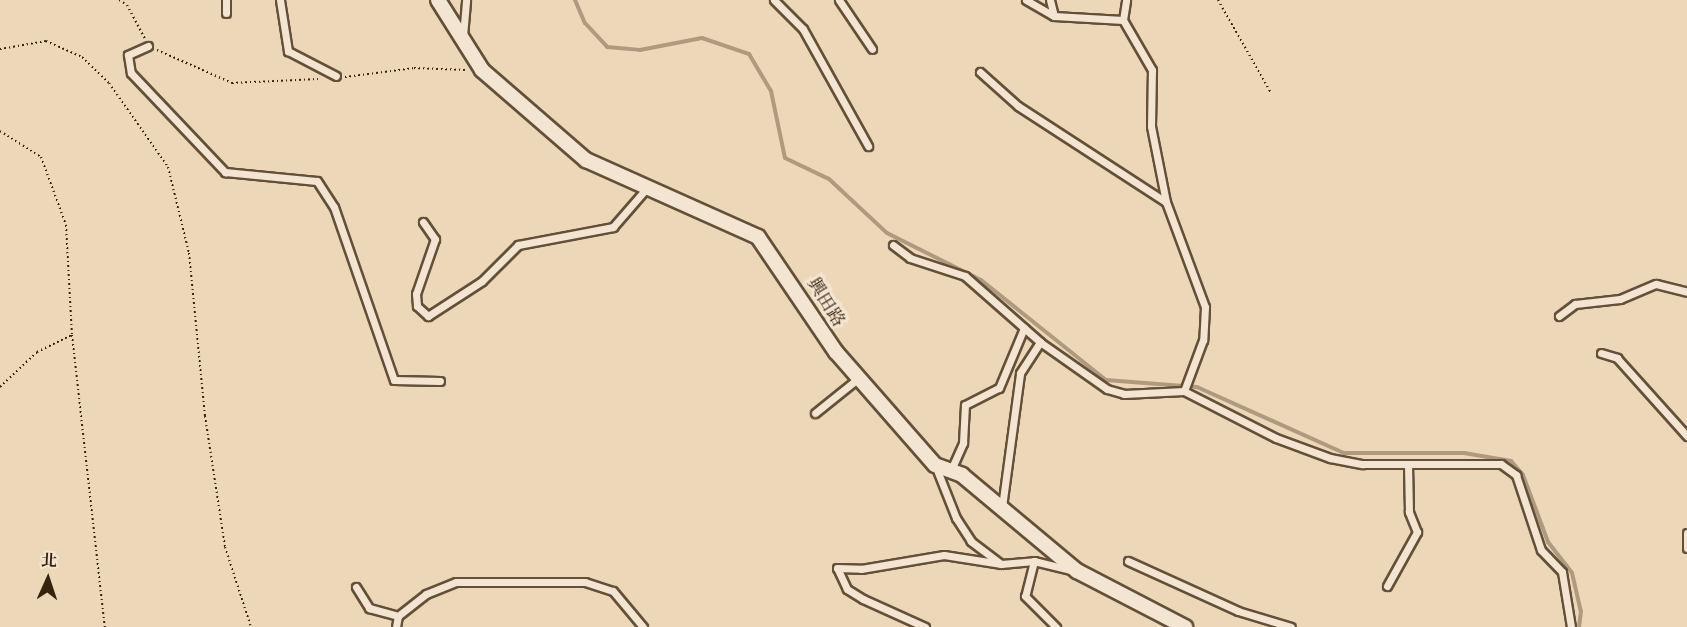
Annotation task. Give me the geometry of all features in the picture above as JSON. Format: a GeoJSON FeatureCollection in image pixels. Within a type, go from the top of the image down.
{"type":"FeatureCollection","features":[{"type":"Feature","properties":{"kind":"street","name":"興田路"},"geometry":{"type":"LineString","coordinates":[[438,0],[482,70],[586,160],[645,190],[758,237],[836,352],[862,376],[935,465]]}},
{"type":"Feature","properties":{"kind":"street"},"geometry":{"type":"LineString","coordinates":[[935,465],[951,470],[1077,571],[1185,627]]}},
{"type":"Feature","properties":{"kind":"lane"},"geometry":{"type":"LineString","coordinates":[[226,0],[226,13]]}},
{"type":"Feature","properties":{"kind":"lane"},"geometry":{"type":"LineString","coordinates":[[280,0],[288,51],[336,76]]}},
{"type":"Feature","properties":{"kind":"lane"},"geometry":{"type":"LineString","coordinates":[[462,39],[466,0]]}},
{"type":"Feature","properties":{"kind":"lane"},"geometry":{"type":"LineString","coordinates":[[774,0],[802,29],[868,146]]}},
{"type":"Feature","properties":{"kind":"lane"},"geometry":{"type":"LineString","coordinates":[[839,0],[872,49]]}},
{"type":"Feature","properties":{"kind":"lane"},"geometry":{"type":"LineString","coordinates":[[1026,0],[1053,16],[1123,20]]}},
{"type":"Feature","properties":{"kind":"lane"},"geometry":{"type":"LineString","coordinates":[[1050,0],[1053,16]]}},
{"type":"Feature","properties":{"kind":"lane"},"geometry":{"type":"LineString","coordinates":[[1126,0],[1123,20],[1152,70],[1151,126],[1166,202],[1205,308],[1203,340],[1184,391]]}},
{"type":"Feature","properties":{"kind":"lane"},"geometry":{"type":"LineString","coordinates":[[148,46],[128,54],[131,73],[225,172],[317,181],[334,207],[394,380],[440,381]]}},
{"type":"Feature","properties":{"kind":"lane"},"geometry":{"type":"LineString","coordinates":[[981,72],[1018,106],[1166,202]]}},
{"type":"Feature","properties":{"kind":"lane"},"geometry":{"type":"LineString","coordinates":[[423,222],[435,239],[416,294],[417,306],[428,316],[482,281],[518,245],[594,235],[613,227],[645,190]]}},
{"type":"Feature","properties":{"kind":"lane"},"geometry":{"type":"LineString","coordinates":[[893,246],[910,258],[965,276],[1040,342],[1107,389],[1124,394],[1184,391],[1276,438],[1330,458],[1408,465],[1501,464],[1516,475],[1541,550],[1562,572],[1571,627]]}},
{"type":"Feature","properties":{"kind":"lane"},"geometry":{"type":"LineString","coordinates":[[1560,316],[1575,304],[1620,299],[1656,284],[1687,292]]}},
{"type":"Feature","properties":{"kind":"lane"},"geometry":{"type":"LineString","coordinates":[[951,470],[963,443],[965,405],[999,388],[1024,328]]}},
{"type":"Feature","properties":{"kind":"lane"},"geometry":{"type":"LineString","coordinates":[[1002,510],[1020,373],[1040,342]]}},
{"type":"Feature","properties":{"kind":"lane"},"geometry":{"type":"LineString","coordinates":[[1601,353],[1630,370],[1687,436]]}},
{"type":"Feature","properties":{"kind":"lane"},"geometry":{"type":"LineString","coordinates":[[815,413],[862,376]]}},
{"type":"Feature","properties":{"kind":"lane"},"geometry":{"type":"LineString","coordinates":[[935,465],[956,518],[971,541],[1001,564]]}},
{"type":"Feature","properties":{"kind":"lane"},"geometry":{"type":"LineString","coordinates":[[1387,586],[1417,532],[1409,512],[1408,465]]}},
{"type":"Feature","properties":{"kind":"lane"},"geometry":{"type":"LineString","coordinates":[[1687,533],[1687,548]]}},
{"type":"Feature","properties":{"kind":"lane"},"geometry":{"type":"LineString","coordinates":[[925,627],[862,600],[848,589],[837,568],[861,569],[944,555],[1001,564],[1034,561],[1077,571]]}},
{"type":"Feature","properties":{"kind":"lane"},"geometry":{"type":"LineString","coordinates":[[1034,561],[1025,596],[1056,627]]}},
{"type":"Feature","properties":{"kind":"lane"},"geometry":{"type":"LineString","coordinates":[[1128,561],[1238,611],[1291,627]]}},
{"type":"Feature","properties":{"kind":"lane"},"geometry":{"type":"LineString","coordinates":[[396,627],[398,616],[426,594],[456,582],[585,582],[613,591],[644,627]]}},
{"type":"Feature","properties":{"kind":"lane"},"geometry":{"type":"LineString","coordinates":[[356,587],[369,608],[398,616]]}},
{"type":"Feature","properties":{"kind":"path"},"geometry":{"type":"LineString","coordinates":[[119,0],[127,5],[148,46],[232,82],[286,84],[336,76],[358,80],[414,68],[482,70]]}},
{"type":"Feature","properties":{"kind":"path"},"geometry":{"type":"LineString","coordinates":[[1218,0],[1271,93]]}},
{"type":"Feature","properties":{"kind":"path"},"geometry":{"type":"LineString","coordinates":[[0,49],[46,41],[82,57],[109,83],[168,167],[189,253],[205,416],[225,547],[251,627]]}},
{"type":"Feature","properties":{"kind":"path"},"geometry":{"type":"LineString","coordinates":[[0,131],[41,157],[66,225],[72,335],[105,627]]}},
{"type":"Feature","properties":{"kind":"path"},"geometry":{"type":"LineString","coordinates":[[0,387],[37,352],[72,335]]}},
{"type":"Feature","properties":{"kind":"waterway"},"geometry":{"type":"LineString","coordinates":[[575,0],[585,23],[607,47],[640,50],[702,38],[749,54],[771,91],[785,158],[829,179],[887,233],[981,280],[1106,380],[1197,387],[1344,453],[1464,453],[1511,461],[1523,475],[1548,542],[1572,573],[1581,611],[1579,627]]}}]}
